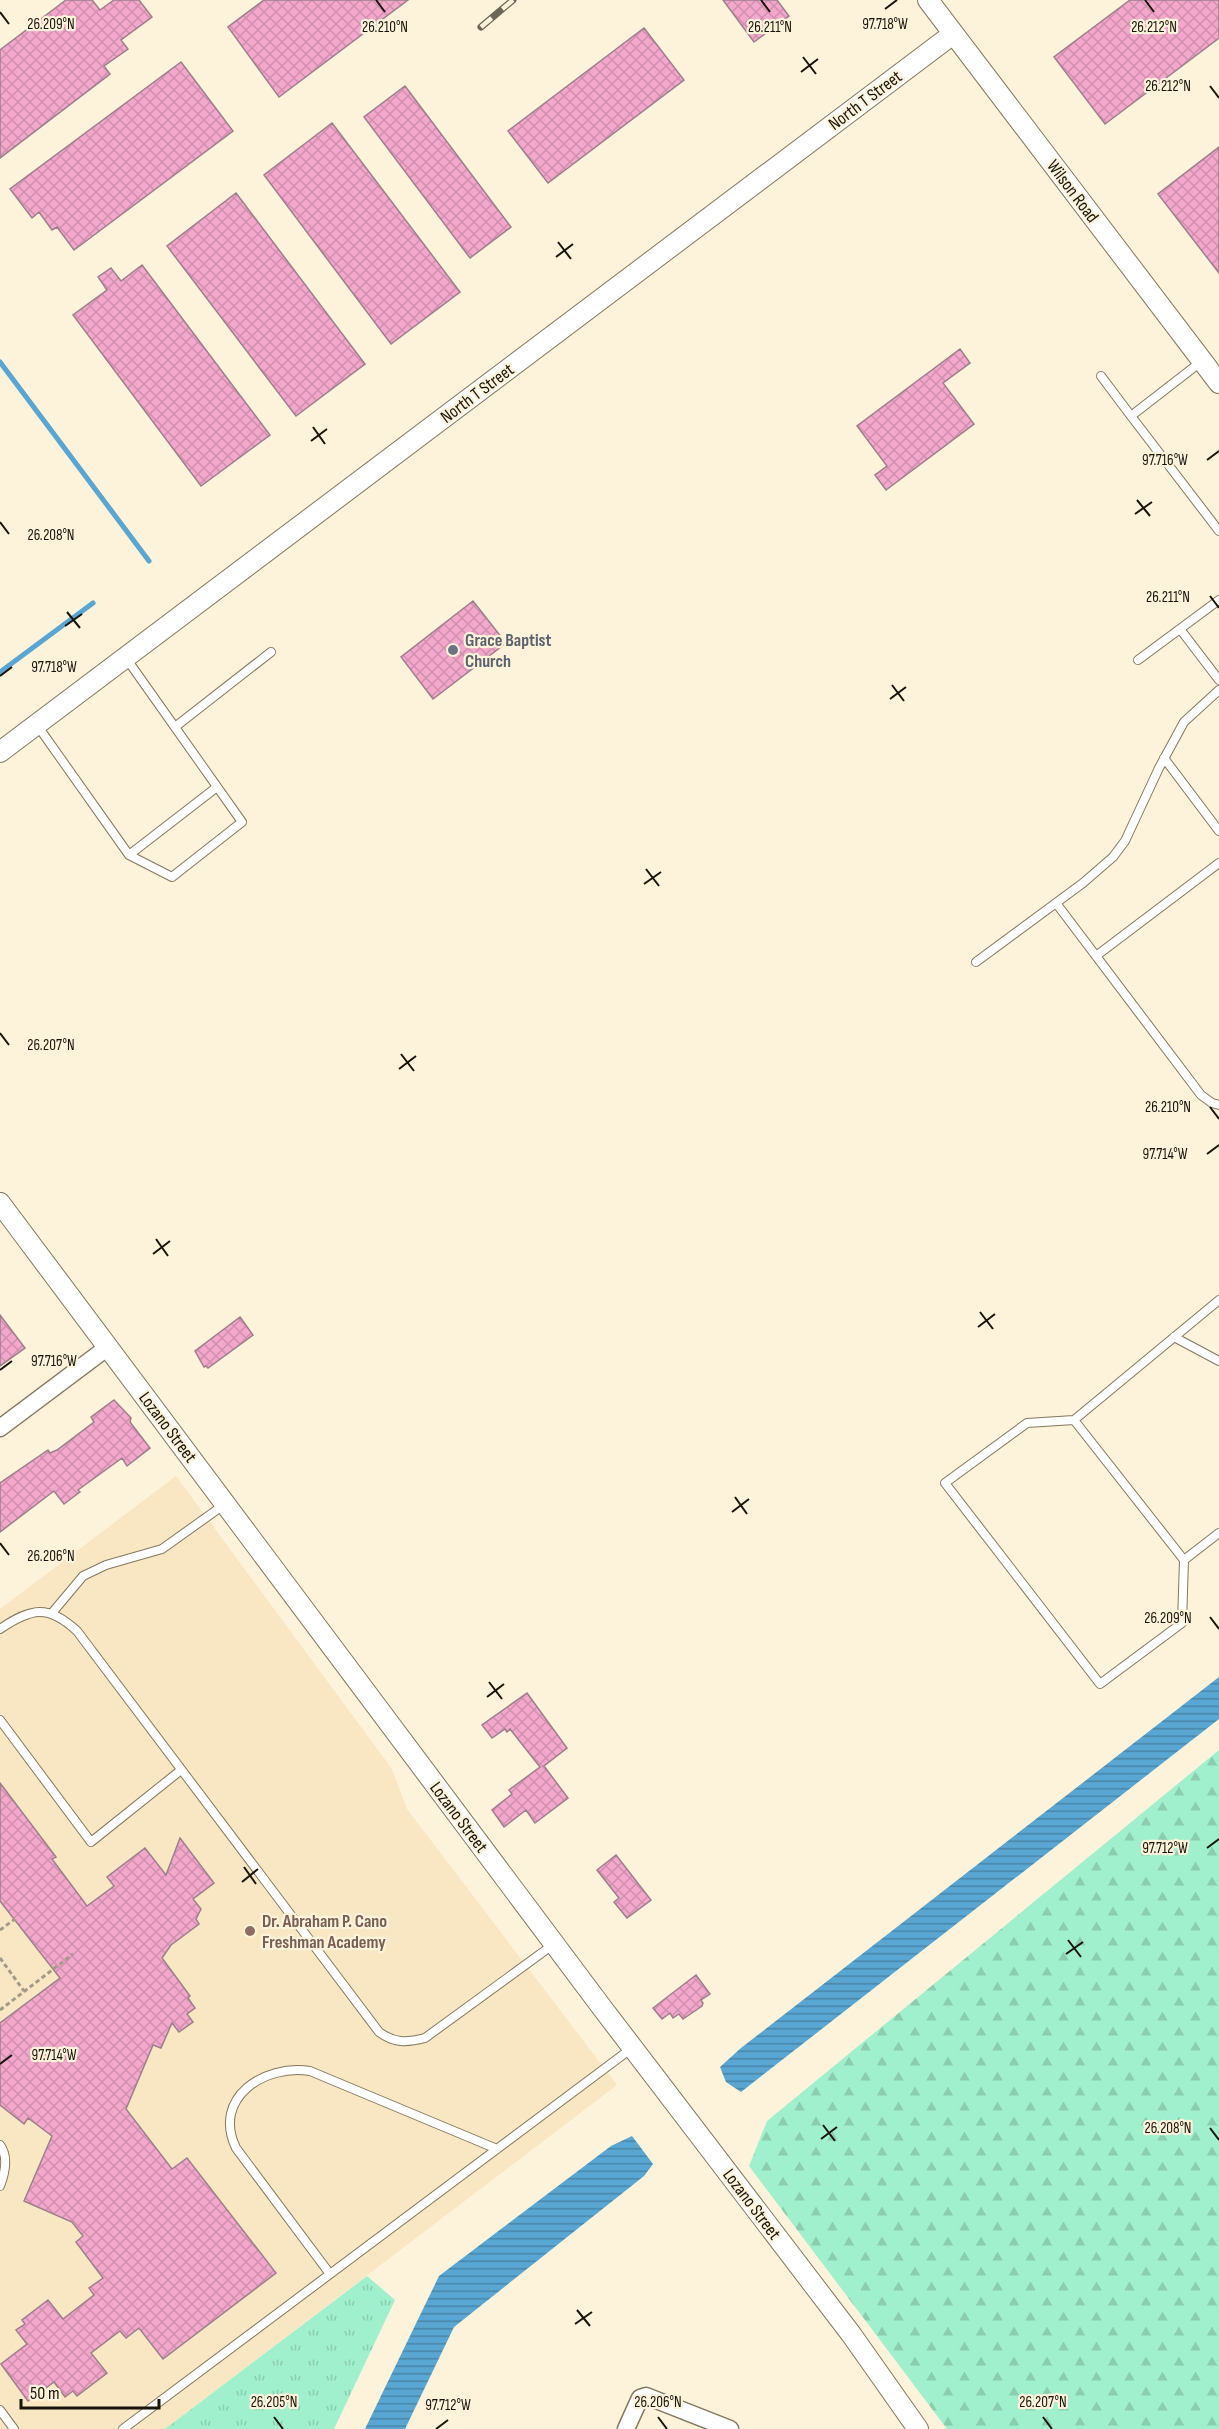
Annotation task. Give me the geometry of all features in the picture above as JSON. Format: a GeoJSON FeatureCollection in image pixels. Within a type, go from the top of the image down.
{"type":"FeatureCollection","features":[{"type":"Feature","properties":{"kind":"street","name":"Wilson Road"},"geometry":{"type":"LineString","coordinates":[[928,0],[1219,382]]}},
{"type":"Feature","properties":{"kind":"street","name":"North T Street"},"geometry":{"type":"LineString","coordinates":[[0,752],[953,34]]}},
{"type":"Feature","properties":{"kind":"street","name":"Lozano Street"},"geometry":{"type":"LineString","coordinates":[[0,1203],[554,1944],[851,2334],[918,2429]]}},
{"type":"Feature","properties":{"kind":"street"},"geometry":{"type":"LineString","coordinates":[[0,1428],[108,1347]]}},
{"type":"Feature","properties":{"kind":"street"},"geometry":{"type":"LineString","coordinates":[[626,2429],[640,2398],[646,2396],[730,2429]]}},
{"type":"Feature","properties":{"kind":"lane"},"geometry":{"type":"LineString","coordinates":[[1131,416],[1202,361]]}},
{"type":"Feature","properties":{"kind":"lane"},"geometry":{"type":"LineString","coordinates":[[1101,376],[1219,531]]}},
{"type":"Feature","properties":{"kind":"lane"},"geometry":{"type":"LineString","coordinates":[[1138,660],[1219,600]]}},
{"type":"Feature","properties":{"kind":"lane"},"geometry":{"type":"LineString","coordinates":[[1180,629],[1219,680]]}},
{"type":"Feature","properties":{"kind":"lane"},"geometry":{"type":"LineString","coordinates":[[175,727],[271,652]]}},
{"type":"Feature","properties":{"kind":"lane"},"geometry":{"type":"LineString","coordinates":[[37,725],[129,855],[172,877],[242,822],[126,657]]}},
{"type":"Feature","properties":{"kind":"lane"},"geometry":{"type":"LineString","coordinates":[[976,962],[1101,869],[1113,857],[1125,841],[1164,758],[1184,722],[1219,690]]}},
{"type":"Feature","properties":{"kind":"lane"},"geometry":{"type":"LineString","coordinates":[[1164,758],[1219,831]]}},
{"type":"Feature","properties":{"kind":"lane"},"geometry":{"type":"LineString","coordinates":[[129,855],[217,787]]}},
{"type":"Feature","properties":{"kind":"lane"},"geometry":{"type":"LineString","coordinates":[[1096,956],[1219,863]]}},
{"type":"Feature","properties":{"kind":"lane"},"geometry":{"type":"LineString","coordinates":[[1056,903],[1201,1095],[1219,1105]]}},
{"type":"Feature","properties":{"kind":"lane"},"geometry":{"type":"LineString","coordinates":[[1074,1420],[1184,1560],[1182,1623],[1100,1684],[945,1483],[1027,1423],[1074,1420],[1219,1300]]}},
{"type":"Feature","properties":{"kind":"lane"},"geometry":{"type":"LineString","coordinates":[[1174,1337],[1219,1361]]}},
{"type":"Feature","properties":{"kind":"lane"},"geometry":{"type":"LineString","coordinates":[[52,1613],[83,1576],[106,1565],[162,1549],[225,1504]]}},
{"type":"Feature","properties":{"kind":"lane"},"geometry":{"type":"LineString","coordinates":[[1184,1560],[1219,1533]]}},
{"type":"Feature","properties":{"kind":"lane"},"geometry":{"type":"LineString","coordinates":[[0,1629],[25,1615],[38,1611],[52,1613],[66,1621],[76,1631],[379,2032],[387,2038],[397,2042],[410,2042],[424,2038],[554,1944]]}},
{"type":"Feature","properties":{"kind":"lane"},"geometry":{"type":"LineString","coordinates":[[0,1720],[91,1842],[181,1770]]}},
{"type":"Feature","properties":{"kind":"lane"},"geometry":{"type":"LineString","coordinates":[[123,2429],[632,2047]]}},
{"type":"Feature","properties":{"kind":"lane"},"geometry":{"type":"LineString","coordinates":[[330,2274],[236,2148],[230,2135],[229,2119],[233,2105],[252,2085],[280,2070],[296,2068],[310,2071],[497,2149]]}},
{"type":"Feature","properties":{"kind":"lane"},"geometry":{"type":"LineString","coordinates":[[0,2145],[6,2162],[0,2186]]}},
{"type":"Feature","properties":{"kind":"lane"},"geometry":{"type":"LineString","coordinates":[[0,2410],[14,2429]]}},
{"type":"Feature","properties":{"kind":"path"},"geometry":{"type":"LineString","coordinates":[[0,1930],[15,1918]]}},
{"type":"Feature","properties":{"kind":"path"},"geometry":{"type":"LineString","coordinates":[[0,2010],[73,1954]]}},
{"type":"Feature","properties":{"kind":"path"},"geometry":{"type":"LineString","coordinates":[[0,1959],[24,1991]]}},
{"type":"Feature","properties":{"kind":"shaded area","name":"Dr. Abraham P. Cano Freshman Academy"},"geometry":{"type":"Polygon","coordinates":[[[176,1476],[392,1769],[407,1809],[617,2085],[165,2429],[0,2429],[0,1609],[176,1476]]]}},
{"type":"Feature","properties":{"kind":"green space"},"geometry":{"type":"Polygon","coordinates":[[[1219,1750],[1219,2429],[947,2429],[749,2166],[767,2121],[1219,1750]]]}},
{"type":"Feature","properties":{"kind":"green space"},"geometry":{"type":"Polygon","coordinates":[[[367,2276],[395,2300],[334,2429],[165,2429],[367,2276]]]}},
{"type":"Feature","properties":{"kind":"water"},"geometry":{"type":"Polygon","coordinates":[[[1219,1677],[1219,1719],[741,2092],[726,2082],[720,2067],[741,2048],[1219,1677]]]}},
{"type":"Feature","properties":{"kind":"water"},"geometry":{"type":"Polygon","coordinates":[[[632,2136],[653,2164],[644,2176],[454,2327],[405,2429],[365,2429],[439,2276],[611,2146],[632,2136]]]}},
{"type":"Feature","properties":{"kind":"building"},"geometry":{"type":"Polygon","coordinates":[[[66,0],[92,0],[100,10],[114,0],[139,0],[152,17],[121,40],[128,49],[104,66],[110,74],[0,158],[0,50],[66,0]]]}},
{"type":"Feature","properties":{"kind":"building"},"geometry":{"type":"Polygon","coordinates":[[[264,0],[408,0],[279,97],[228,27],[264,0]]]}},
{"type":"Feature","properties":{"kind":"building"},"geometry":{"type":"Polygon","coordinates":[[[723,0],[777,0],[789,16],[754,42],[723,0]]]}},
{"type":"Feature","properties":{"kind":"building"},"geometry":{"type":"Polygon","coordinates":[[[1130,0],[1219,0],[1219,38],[1105,124],[1054,57],[1130,0]]]}},
{"type":"Feature","properties":{"kind":"building"},"geometry":{"type":"Polygon","coordinates":[[[644,28],[684,80],[548,183],[508,131],[644,28]]]}},
{"type":"Feature","properties":{"kind":"building"},"geometry":{"type":"Polygon","coordinates":[[[181,62],[233,131],[74,250],[57,227],[52,230],[39,212],[32,218],[10,189],[181,62]]]}},
{"type":"Feature","properties":{"kind":"building"},"geometry":{"type":"Polygon","coordinates":[[[405,86],[511,227],[470,258],[364,117],[405,86]]]}},
{"type":"Feature","properties":{"kind":"building"},"geometry":{"type":"Polygon","coordinates":[[[332,123],[460,292],[391,344],[264,175],[332,123]]]}},
{"type":"Feature","properties":{"kind":"building"},"geometry":{"type":"Polygon","coordinates":[[[1219,147],[1219,273],[1158,194],[1219,147]]]}},
{"type":"Feature","properties":{"kind":"building"},"geometry":{"type":"Polygon","coordinates":[[[236,193],[365,364],[296,416],[167,246],[236,193]]]}},
{"type":"Feature","properties":{"kind":"building"},"geometry":{"type":"Polygon","coordinates":[[[142,265],[270,435],[201,486],[73,315],[107,290],[98,277],[111,268],[121,281],[142,265]]]}},
{"type":"Feature","properties":{"kind":"building"},"geometry":{"type":"Polygon","coordinates":[[[960,349],[970,363],[943,383],[974,424],[886,490],[875,475],[887,466],[857,426],[960,349]]]}},
{"type":"Feature","properties":{"kind":"building","name":"Grace Baptist Church"},"geometry":{"type":"Polygon","coordinates":[[[473,601],[506,643],[433,699],[401,657],[473,601]]]}},
{"type":"Feature","properties":{"kind":"building"},"geometry":{"type":"Polygon","coordinates":[[[0,1315],[25,1348],[0,1366],[0,1315]]]}},
{"type":"Feature","properties":{"kind":"building"},"geometry":{"type":"Polygon","coordinates":[[[240,1317],[253,1335],[208,1368],[204,1367],[195,1351],[240,1317]]]}},
{"type":"Feature","properties":{"kind":"building"},"geometry":{"type":"Polygon","coordinates":[[[114,1400],[131,1418],[130,1422],[150,1448],[127,1466],[122,1458],[78,1490],[80,1492],[64,1504],[54,1491],[0,1532],[0,1483],[48,1450],[50,1453],[57,1450],[94,1422],[91,1417],[114,1400]]]}},
{"type":"Feature","properties":{"kind":"building"},"geometry":{"type":"Polygon","coordinates":[[[527,1693],[567,1748],[544,1766],[568,1798],[535,1823],[526,1810],[504,1827],[492,1810],[512,1794],[509,1790],[540,1767],[510,1729],[507,1732],[505,1729],[492,1738],[482,1725],[527,1693]]]}},
{"type":"Feature","properties":{"kind":"building"},"geometry":{"type":"Polygon","coordinates":[[[0,1783],[56,1857],[52,1859],[87,1906],[114,1886],[107,1877],[145,1848],[166,1875],[180,1838],[214,1883],[193,1899],[201,1909],[196,1919],[199,1924],[171,1945],[162,1958],[190,1996],[188,1998],[195,2008],[187,2014],[193,2022],[179,2032],[172,2023],[161,2048],[153,2045],[126,2109],[172,2169],[187,2158],[276,2273],[163,2359],[139,2328],[126,2338],[120,2331],[91,2353],[107,2373],[77,2396],[73,2391],[65,2397],[54,2382],[28,2401],[1,2364],[27,2344],[16,2330],[25,2324],[22,2320],[48,2300],[63,2319],[94,2295],[89,2288],[103,2278],[76,2242],[83,2236],[72,2222],[24,2201],[52,2136],[28,2118],[24,2124],[0,2105],[0,2023],[60,1978],[0,1901],[0,1783]]]}},
{"type":"Feature","properties":{"kind":"building"},"geometry":{"type":"Polygon","coordinates":[[[616,1855],[651,1900],[627,1918],[614,1902],[619,1898],[597,1870],[616,1855]]]}},
{"type":"Feature","properties":{"kind":"building"},"geometry":{"type":"Polygon","coordinates":[[[696,1975],[710,1994],[701,2000],[702,2006],[683,2019],[679,2014],[673,2018],[670,2013],[662,2019],[653,2008],[696,1975]]]}},
{"type":"Feature","properties":{"kind":"waterway"},"geometry":{"type":"LineString","coordinates":[[0,362],[149,561]]}},
{"type":"Feature","properties":{"kind":"waterway"},"geometry":{"type":"LineString","coordinates":[[0,672],[93,603]]}},
{"type":"Feature","properties":{"kind":"railway"},"geometry":{"type":"LineString","coordinates":[[481,27],[513,0]]}},
{"type":"Feature","properties":{"kind":"place","name":"Grace Baptist Church"},"geometry":{"type":"Point","coordinates":[453,650]}},
{"type":"Feature","properties":{"kind":"place","name":"Dr. Abraham P. Cano Freshman Academy"},"geometry":{"type":"Point","coordinates":[250,1931]}}]}
